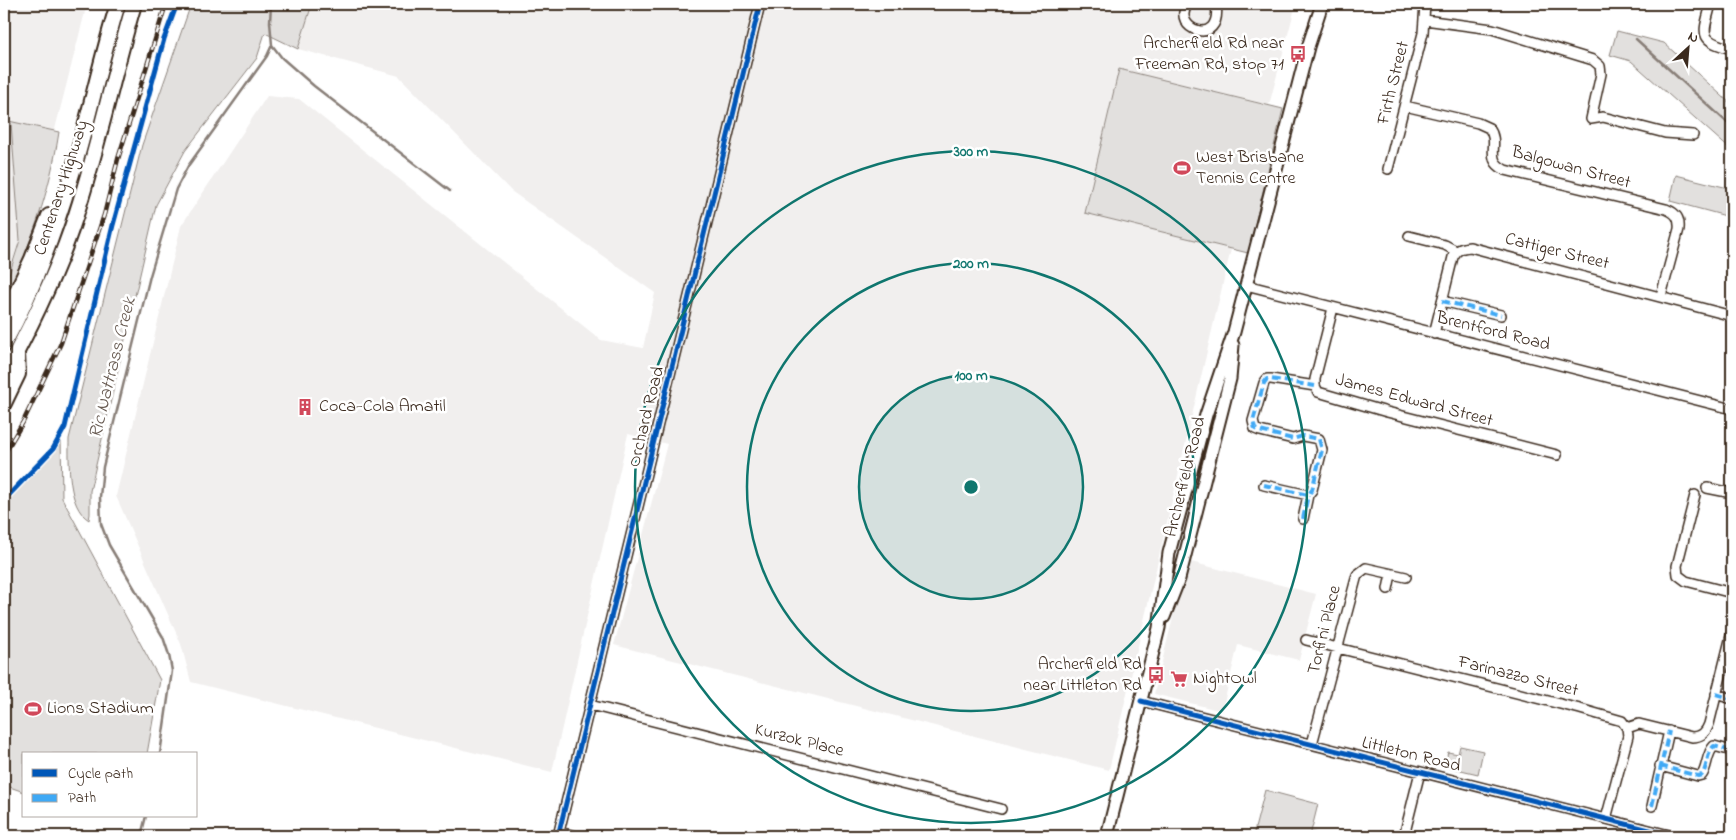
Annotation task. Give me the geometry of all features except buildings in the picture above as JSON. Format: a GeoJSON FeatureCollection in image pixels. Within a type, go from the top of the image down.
{"type":"FeatureCollection","features":[{"type":"Feature","properties":{"kind":"highway","name":"Centenary Highway"},"geometry":{"type":"LineString","coordinates":[[4,344],[34,282],[60,214],[118,4]]}},
{"type":"Feature","properties":{"kind":"highway","name":"Centenary Highway"},"geometry":{"type":"LineString","coordinates":[[4,376],[49,284],[72,227],[91,165],[134,4]]}},
{"type":"Feature","properties":{"kind":"highway"},"geometry":{"type":"LineString","coordinates":[[4,318],[32,258],[55,200],[104,32],[112,22]]}},
{"type":"Feature","properties":{"kind":"highway"},"geometry":{"type":"LineString","coordinates":[[4,403],[18,374],[17,352]]}},
{"type":"Feature","properties":{"kind":"main road","name":"Archerfield Road"},"geometry":{"type":"LineString","coordinates":[[1107,836],[1159,628],[1169,553],[1206,415],[1234,332],[1308,47],[1322,4]]}},
{"type":"Feature","properties":{"kind":"street","name":"Orchard Road"},"geometry":{"type":"LineString","coordinates":[[558,834],[760,4]]}},
{"type":"Feature","properties":{"kind":"street"},"geometry":{"type":"LineString","coordinates":[[1188,4],[1184,9],[1183,17],[1187,24],[1196,30],[1205,31],[1216,23],[1218,13],[1216,4]]}},
{"type":"Feature","properties":{"kind":"street","name":"Firth Street"},"geometry":{"type":"LineString","coordinates":[[1388,169],[1423,33],[1425,4]]}},
{"type":"Feature","properties":{"kind":"street"},"geometry":{"type":"LineString","coordinates":[[1711,4],[1705,31],[1707,38],[1712,43],[1732,49]]}},
{"type":"Feature","properties":{"kind":"street"},"geometry":{"type":"LineString","coordinates":[[1424,20],[1492,28],[1593,60],[1600,66],[1601,74],[1591,119],[1603,117],[1665,132],[1693,135]]}},
{"type":"Feature","properties":{"kind":"street","name":"Balgowan Street"},"geometry":{"type":"LineString","coordinates":[[1405,106],[1489,128],[1494,138],[1493,158],[1499,167],[1505,170],[1666,209],[1676,214],[1679,229],[1661,296]]}},
{"type":"Feature","properties":{"kind":"street"},"geometry":{"type":"LineString","coordinates":[[1409,236],[1445,245],[1456,251],[1434,334]]}},
{"type":"Feature","properties":{"kind":"street","name":"Cattiger Street"},"geometry":{"type":"LineString","coordinates":[[1456,251],[1470,247],[1732,316]]}},
{"type":"Feature","properties":{"kind":"street","name":"Brentford Road"},"geometry":{"type":"LineString","coordinates":[[1246,285],[1732,409]]}},
{"type":"Feature","properties":{"kind":"street"},"geometry":{"type":"LineString","coordinates":[[1442,301],[1501,316]]}},
{"type":"Feature","properties":{"kind":"street","name":"James Edward Street"},"geometry":{"type":"LineString","coordinates":[[1333,308],[1315,378],[1315,386],[1318,392],[1557,455]]}},
{"type":"Feature","properties":{"kind":"street"},"geometry":{"type":"LineString","coordinates":[[1303,519],[1308,495],[1312,490],[1322,450],[1318,439],[1304,436],[1293,439],[1260,431],[1255,428],[1253,421],[1264,383],[1267,379],[1315,386]]}},
{"type":"Feature","properties":{"kind":"street"},"geometry":{"type":"LineString","coordinates":[[1264,485],[1308,495]]}},
{"type":"Feature","properties":{"kind":"street"},"geometry":{"type":"LineString","coordinates":[[1707,488],[1732,493]]}},
{"type":"Feature","properties":{"kind":"street"},"geometry":{"type":"LineString","coordinates":[[1695,495],[1676,566],[1678,575],[1686,581],[1732,593]]}},
{"type":"Feature","properties":{"kind":"street","name":"Torfini Place"},"geometry":{"type":"LineString","coordinates":[[1312,744],[1355,578],[1359,571],[1366,568],[1406,577]]}},
{"type":"Feature","properties":{"kind":"street"},"geometry":{"type":"LineString","coordinates":[[1388,589],[1391,574]]}},
{"type":"Feature","properties":{"kind":"street"},"geometry":{"type":"LineString","coordinates":[[1606,819],[1628,736],[1627,728],[1639,724],[1692,737],[1701,736],[1710,724],[1732,632]]}},
{"type":"Feature","properties":{"kind":"street","name":"Farinazzo Street"},"geometry":{"type":"LineString","coordinates":[[1306,640],[1618,719],[1627,728]]}},
{"type":"Feature","properties":{"kind":"street"},"geometry":{"type":"LineString","coordinates":[[1716,694],[1732,699]]}},
{"type":"Feature","properties":{"kind":"street","name":"Littleton Road"},"geometry":{"type":"LineString","coordinates":[[1141,701],[1673,836]]}},
{"type":"Feature","properties":{"kind":"street","name":"Kurzok Place"},"geometry":{"type":"LineString","coordinates":[[590,705],[1000,809]]}},
{"type":"Feature","properties":{"kind":"street"},"geometry":{"type":"LineString","coordinates":[[1652,806],[1669,731]]}},
{"type":"Feature","properties":{"kind":"street"},"geometry":{"type":"LineString","coordinates":[[1660,766],[1698,776],[1702,775],[1705,771],[1709,752],[1714,746],[1732,751]]}},
{"type":"Feature","properties":{"kind":"street"},"geometry":{"type":"LineString","coordinates":[[1404,836],[1420,772]]}},
{"type":"Feature","properties":{"kind":"street"},"geometry":{"type":"LineString","coordinates":[[558,834],[576,836]]}},
{"type":"Feature","properties":{"kind":"shaded area"},"geometry":{"type":"Polygon","coordinates":[[[4,4],[87,4],[53,137],[4,287],[4,4]]]}},
{"type":"Feature","properties":{"kind":"shaded area"},"geometry":{"type":"Polygon","coordinates":[[[191,4],[312,4],[298,49],[265,33],[257,58],[185,151],[156,205],[90,491],[89,520],[82,514],[73,495],[69,439],[142,145],[191,4]]]}},
{"type":"Feature","properties":{"kind":"shaded area"},"geometry":{"type":"Polygon","coordinates":[[[312,4],[1296,4],[1269,105],[1119,69],[1085,213],[1231,249],[1109,770],[614,645],[667,444],[628,434],[552,772],[191,682],[181,644],[116,496],[181,226],[267,96],[299,99],[601,340],[643,348],[655,293],[511,191],[399,76],[298,49],[312,4]]]}},
{"type":"Feature","properties":{"kind":"shaded area"},"geometry":{"type":"Polygon","coordinates":[[[1617,31],[1664,43],[1732,105],[1732,151],[1631,61],[1610,55],[1617,31]]]}},
{"type":"Feature","properties":{"kind":"shaded area","name":"West Brisbane Tennis Centre"},"geometry":{"type":"Polygon","coordinates":[[[1119,69],[1283,109],[1248,253],[1085,213],[1119,69]]]}},
{"type":"Feature","properties":{"kind":"shaded area"},"geometry":{"type":"Polygon","coordinates":[[[4,120],[59,132],[45,197],[23,259],[4,299],[4,291],[20,240],[11,123],[4,120]]]}},
{"type":"Feature","properties":{"kind":"shaded area"},"geometry":{"type":"Polygon","coordinates":[[[1676,175],[1732,189],[1726,216],[1670,201],[1676,175]]]}},
{"type":"Feature","properties":{"kind":"shaded area"},"geometry":{"type":"Polygon","coordinates":[[[61,436],[62,498],[160,680],[147,752],[22,752],[22,791],[4,785],[4,502],[53,449],[61,436]]]}},
{"type":"Feature","properties":{"kind":"shaded area"},"geometry":{"type":"Polygon","coordinates":[[[1187,561],[1316,594],[1299,660],[1238,645],[1222,711],[1154,694],[1187,561]]]}},
{"type":"Feature","properties":{"kind":"shaded area"},"geometry":{"type":"Polygon","coordinates":[[[1460,746],[1483,751],[1478,774],[1444,766],[1448,752],[1458,754],[1460,746]]]}},
{"type":"Feature","properties":{"kind":"shaded area"},"geometry":{"type":"Polygon","coordinates":[[[1265,790],[1318,804],[1311,832],[1325,836],[1253,836],[1265,790]]]}},
{"type":"Feature","properties":{"kind":"waterway","name":"Ric Nattrass Creek"},"geometry":{"type":"LineString","coordinates":[[160,752],[172,671],[169,655],[163,637],[109,545],[101,524],[100,497],[103,467],[150,276],[176,189],[188,166],[267,56],[272,45],[271,4]]}},
{"type":"Feature","properties":{"kind":"waterway"},"geometry":{"type":"LineString","coordinates":[[1636,39],[1732,127]]}},
{"type":"Feature","properties":{"kind":"waterway"},"geometry":{"type":"LineString","coordinates":[[272,45],[282,58],[314,86],[450,191]]}},
{"type":"Feature","properties":{"kind":"waterway","name":"Ric Nattrass Creek"},"geometry":{"type":"LineString","coordinates":[[141,836],[146,818]]}},
{"type":"Feature","properties":{"kind":"railway"},"geometry":{"type":"LineString","coordinates":[[4,454],[23,422],[61,343],[104,215],[118,159],[166,4]]}},
{"type":"Feature","properties":{"kind":"marked path"},"geometry":{"type":"LineString","coordinates":[[1442,301],[1501,315]]}},
{"type":"Feature","properties":{"kind":"marked path"},"geometry":{"type":"LineString","coordinates":[[1264,485],[1308,495],[1312,490],[1322,450],[1319,439],[1303,436],[1293,439],[1255,429],[1253,421],[1264,383],[1267,379],[1271,379],[1315,386]]}},
{"type":"Feature","properties":{"kind":"marked path"},"geometry":{"type":"LineString","coordinates":[[1303,519],[1308,495]]}},
{"type":"Feature","properties":{"kind":"marked path"},"geometry":{"type":"LineString","coordinates":[[1716,694],[1732,699]]}},
{"type":"Feature","properties":{"kind":"marked path"},"geometry":{"type":"LineString","coordinates":[[1652,806],[1669,731]]}},
{"type":"Feature","properties":{"kind":"marked path"},"geometry":{"type":"LineString","coordinates":[[1660,766],[1698,776],[1702,775],[1711,749],[1714,746],[1732,751]]}},
{"type":"Feature","properties":{"kind":"cycle path"},"geometry":{"type":"LineString","coordinates":[[4,500],[53,449],[65,427],[113,225],[164,39],[177,4]]}},
{"type":"Feature","properties":{"kind":"cycle path"},"geometry":{"type":"LineString","coordinates":[[558,836],[760,4]]}},
{"type":"Feature","properties":{"kind":"cycle path"},"geometry":{"type":"LineString","coordinates":[[1141,701],[1673,836]]}},
{"type":"Feature","properties":{"kind":"place","name":"Archerfield Rd near Freeman Rd, stop 71"},"geometry":{"type":"Point","coordinates":[1298,54]}},
{"type":"Feature","properties":{"kind":"place","name":"West Brisbane Tennis Centre"},"geometry":{"type":"Point","coordinates":[1182,168]}},
{"type":"Feature","properties":{"kind":"place","name":"Coca-Cola Amatil"},"geometry":{"type":"Point","coordinates":[305,407]}},
{"type":"Feature","properties":{"kind":"place","name":"Archerfield Rd near Littleton Rd"},"geometry":{"type":"Point","coordinates":[1156,675]}},
{"type":"Feature","properties":{"kind":"place","name":"NightOwl"},"geometry":{"type":"Point","coordinates":[1179,679]}},
{"type":"Feature","properties":{"kind":"place","name":"Lions Stadium"},"geometry":{"type":"Point","coordinates":[33,709]}}]}
